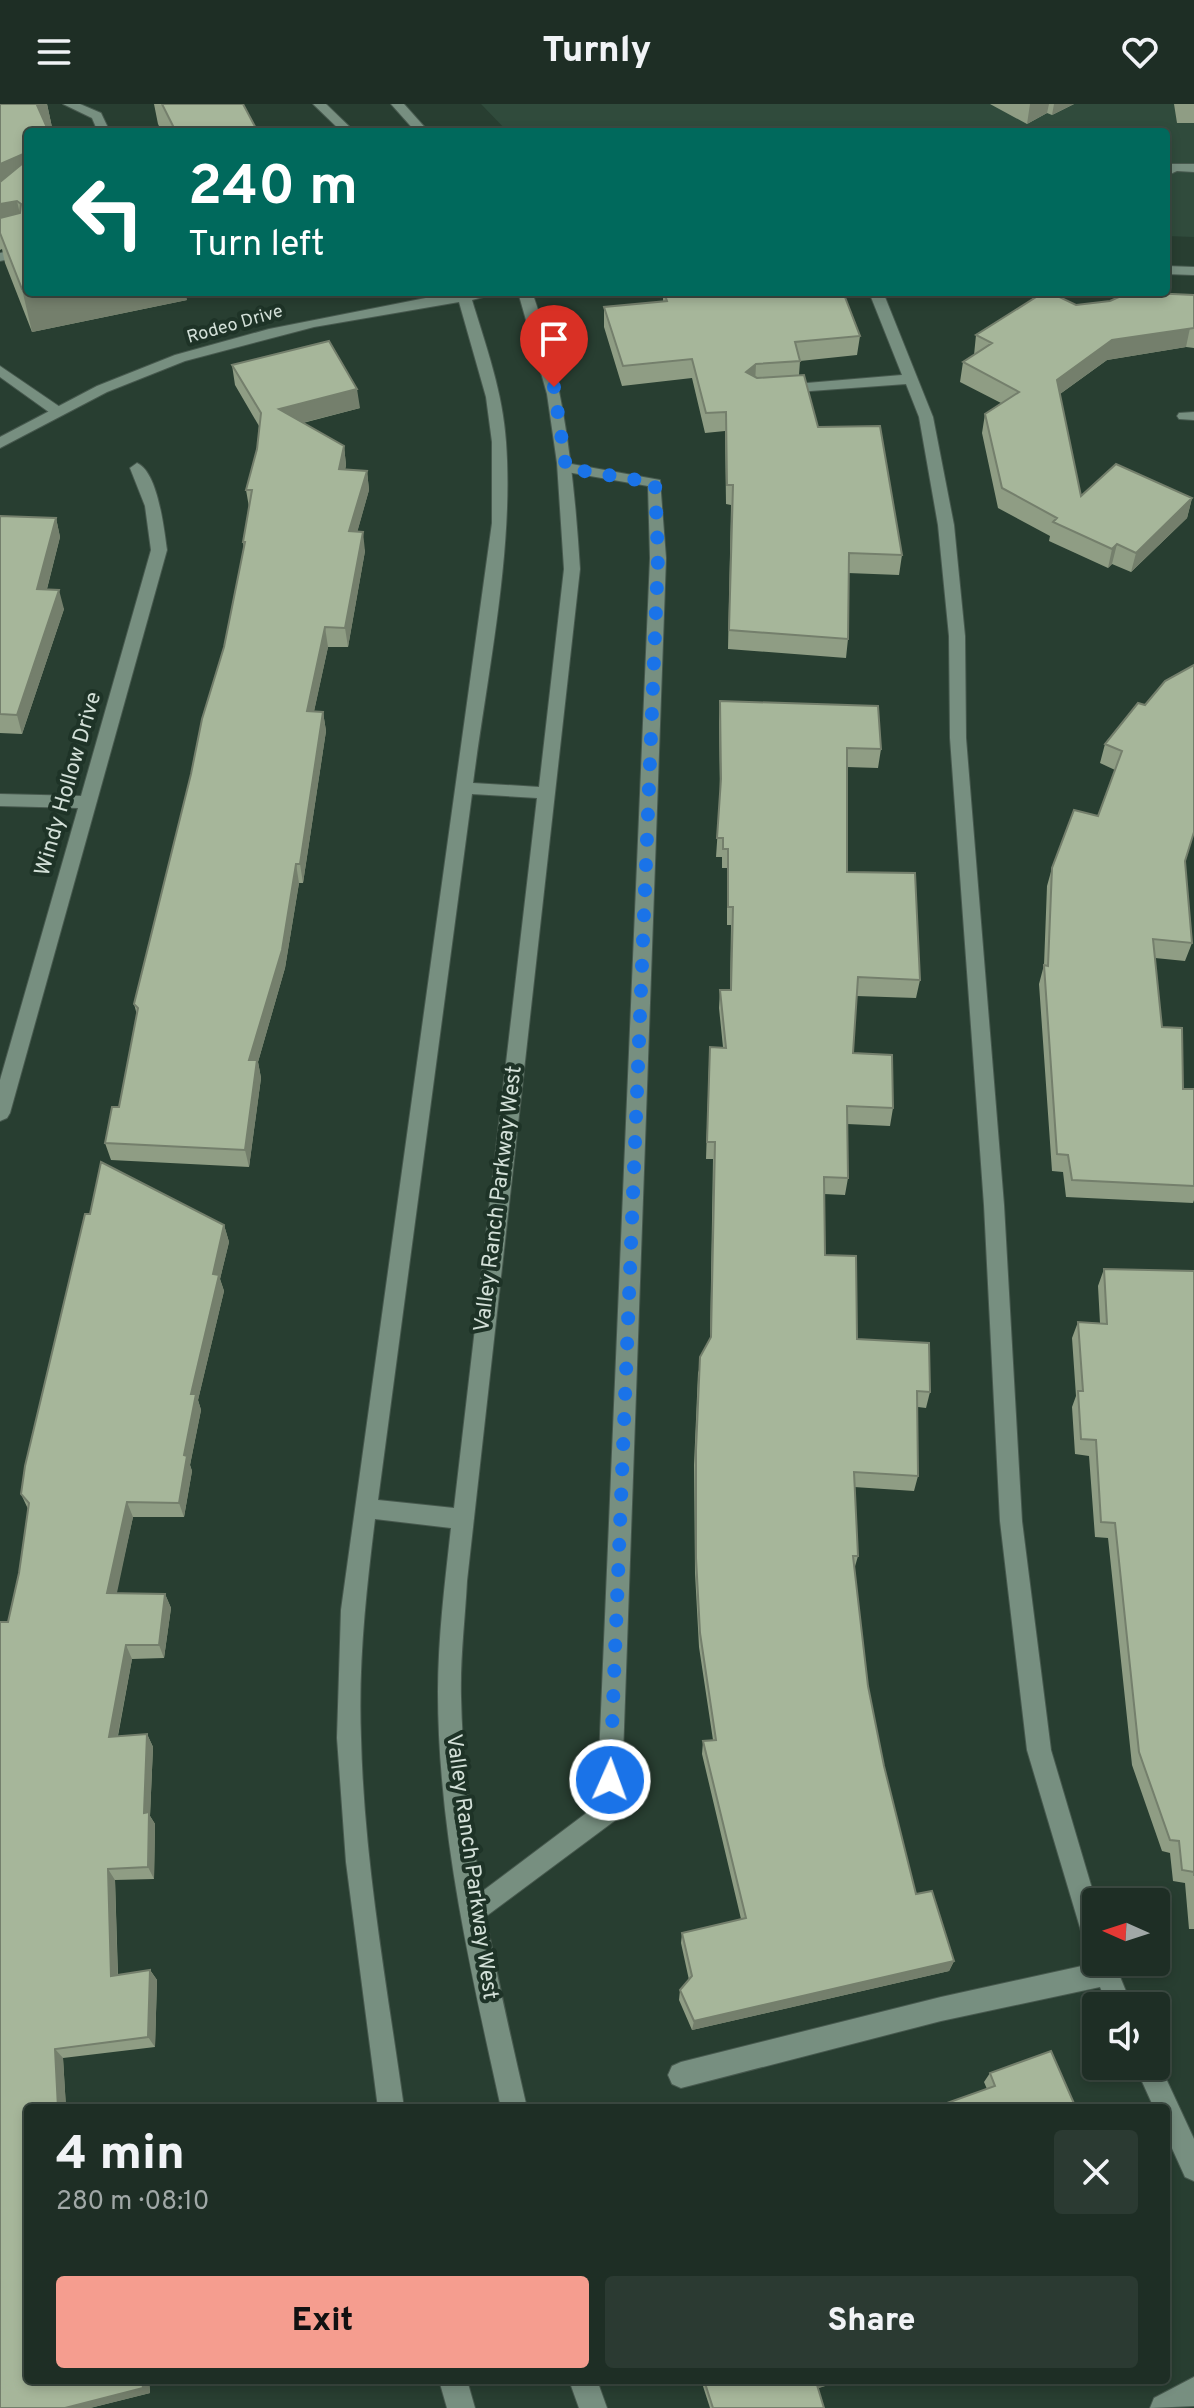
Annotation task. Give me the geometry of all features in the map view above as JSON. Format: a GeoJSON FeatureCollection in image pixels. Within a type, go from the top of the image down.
{"type":"FeatureCollection","features":[{"type":"Feature","properties":{"kind":"main road"},"geometry":{"type":"LineString","coordinates":[[69,104],[97,116],[102,128]]}},
{"type":"Feature","properties":{"kind":"main road"},"geometry":{"type":"LineString","coordinates":[[319,104],[345,128]]}},
{"type":"Feature","properties":{"kind":"main road"},"geometry":{"type":"LineString","coordinates":[[397,104],[419,128]]}},
{"type":"Feature","properties":{"kind":"main road"},"geometry":{"type":"LineString","coordinates":[[1170,170],[1194,168]]}},
{"type":"Feature","properties":{"kind":"main road"},"geometry":{"type":"LineString","coordinates":[[0,257],[24,252]]}},
{"type":"Feature","properties":{"kind":"main road"},"geometry":{"type":"LineString","coordinates":[[1170,270],[1194,271]]}},
{"type":"Feature","properties":{"kind":"main road","name":"Rodeo Drive"},"geometry":{"type":"LineString","coordinates":[[0,443],[139,374],[220,346],[335,317],[453,296]]}},
{"type":"Feature","properties":{"kind":"main road"},"geometry":{"type":"LineString","coordinates":[[390,2104],[358,1862],[349,1738],[352,1610],[500,523],[499,442],[493,397],[465,296]]}},
{"type":"Feature","properties":{"kind":"main road","name":"Valley Ranch Parkway West"},"geometry":{"type":"LineString","coordinates":[[513,2104],[480,1961],[449,1709],[456,1581],[572,569],[566,468],[557,402],[540,328],[527,296]]}},
{"type":"Feature","properties":{"kind":"main road"},"geometry":{"type":"LineString","coordinates":[[878,296],[926,417],[941,494],[957,636],[958,738],[994,1205],[1013,1536],[1039,1750],[1082,1894]]}},
{"type":"Feature","properties":{"kind":"main road"},"geometry":{"type":"LineString","coordinates":[[0,370],[58,412]]}},
{"type":"Feature","properties":{"kind":"main road"},"geometry":{"type":"LineString","coordinates":[[771,390],[911,379]]}},
{"type":"Feature","properties":{"kind":"main road","name":"Windy Hollow Drive"},"geometry":{"type":"LineString","coordinates":[[0,1113],[159,550],[153,506],[137,468]]}},
{"type":"Feature","properties":{"kind":"main road"},"geometry":{"type":"LineString","coordinates":[[473,1914],[609,1811],[658,558],[655,483],[566,468]]}},
{"type":"Feature","properties":{"kind":"main road"},"geometry":{"type":"LineString","coordinates":[[463,788],[546,793]]}},
{"type":"Feature","properties":{"kind":"main road"},"geometry":{"type":"LineString","coordinates":[[0,800],[87,802]]}},
{"type":"Feature","properties":{"kind":"main road"},"geometry":{"type":"LineString","coordinates":[[368,1509],[463,1519]]}},
{"type":"Feature","properties":{"kind":"main road"},"geometry":{"type":"LineString","coordinates":[[681,2075],[1082,1974]]}},
{"type":"Feature","properties":{"kind":"main road"},"geometry":{"type":"LineString","coordinates":[[1154,2080],[1165,2104]]}},
{"type":"Feature","properties":{"kind":"main road"},"geometry":{"type":"LineString","coordinates":[[1170,2115],[1194,2168]]}},
{"type":"Feature","properties":{"kind":"main road"},"geometry":{"type":"LineString","coordinates":[[454,2384],[461,2408]]}},
{"type":"Feature","properties":{"kind":"main road"},"geometry":{"type":"LineString","coordinates":[[584,2384],[593,2408]]}},
{"type":"Feature","properties":{"kind":"main road"},"geometry":{"type":"LineString","coordinates":[[1164,2408],[1194,2391]]}},
{"type":"Feature","properties":{"kind":"shaded area"},"geometry":{"type":"Polygon","coordinates":[[[481,104],[1194,104],[1194,237],[1170,236],[1170,128],[504,128],[481,104]]]}},
{"type":"Feature","properties":{"kind":"building"},"geometry":{"type":"Polygon","coordinates":[[[0,104],[45,104],[37,105],[47,128],[24,128],[24,154],[0,164],[0,104]]]}},
{"type":"Feature","properties":{"kind":"building"},"geometry":{"type":"Polygon","coordinates":[[[162,104],[243,104],[256,128],[174,128],[162,104]]]}},
{"type":"Feature","properties":{"kind":"building"},"geometry":{"type":"Polygon","coordinates":[[[24,162],[22,289],[0,233],[0,218],[20,213],[21,204],[17,201],[0,204],[0,182],[24,162]]]}},
{"type":"Feature","properties":{"kind":"building"},"geometry":{"type":"Polygon","coordinates":[[[1194,295],[1194,328],[1112,340],[1057,380],[1081,496],[1116,464],[1192,498],[1136,553],[1117,544],[1112,549],[1053,522],[1057,518],[1002,488],[985,414],[1019,392],[963,362],[992,343],[976,335],[1038,296],[1057,296],[1076,305],[1110,301],[1121,296],[1194,295]]]}},
{"type":"Feature","properties":{"kind":"building"},"geometry":{"type":"Polygon","coordinates":[[[665,296],[845,296],[860,336],[795,342],[800,361],[756,364],[746,372],[757,378],[804,375],[818,427],[880,426],[902,555],[849,553],[848,639],[729,630],[733,485],[727,485],[726,412],[706,413],[692,359],[623,366],[604,307],[667,301],[665,296]]]}},
{"type":"Feature","properties":{"kind":"building"},"geometry":{"type":"Polygon","coordinates":[[[329,341],[357,389],[279,409],[344,446],[339,469],[367,471],[349,531],[363,532],[345,628],[325,627],[307,711],[323,712],[300,864],[296,864],[282,950],[249,1060],[257,1060],[245,1150],[105,1143],[112,1107],[119,1107],[138,1008],[134,1004],[202,719],[224,647],[245,542],[252,490],[246,490],[257,449],[261,413],[232,365],[329,341]]]}},
{"type":"Feature","properties":{"kind":"building"},"geometry":{"type":"Polygon","coordinates":[[[0,516],[56,518],[37,589],[59,590],[17,715],[0,714],[0,516]]]}},
{"type":"Feature","properties":{"kind":"building"},"geometry":{"type":"Polygon","coordinates":[[[1194,665],[1194,832],[1185,861],[1192,943],[1153,939],[1162,1027],[1182,1028],[1183,1089],[1194,1089],[1194,1186],[1072,1180],[1068,1155],[1057,1154],[1044,965],[1048,966],[1052,868],[1074,810],[1098,816],[1122,751],[1105,744],[1138,703],[1145,705],[1165,681],[1194,665]]]}},
{"type":"Feature","properties":{"kind":"building"},"geometry":{"type":"Polygon","coordinates":[[[720,701],[878,706],[881,749],[847,748],[847,872],[915,873],[920,980],[858,977],[853,1053],[892,1055],[893,1108],[847,1106],[848,1178],[824,1177],[825,1255],[856,1256],[857,1339],[929,1343],[930,1392],[917,1391],[918,1476],[854,1472],[858,1556],[853,1556],[868,1686],[884,1766],[916,1894],[932,1891],[954,1961],[694,2021],[680,1990],[692,1976],[682,1933],[746,1918],[703,1741],[716,1740],[700,1633],[696,1558],[700,1357],[711,1337],[715,1142],[707,1142],[710,1047],[726,1048],[720,990],[731,990],[733,907],[728,907],[728,849],[723,849],[723,838],[717,838],[721,779],[720,701]]]}},
{"type":"Feature","properties":{"kind":"building"},"geometry":{"type":"Polygon","coordinates":[[[101,1162],[224,1225],[213,1274],[219,1275],[191,1394],[196,1394],[184,1455],[187,1456],[179,1503],[127,1502],[107,1593],[165,1594],[159,1645],[126,1645],[109,1737],[147,1734],[144,1813],[149,1812],[148,1867],[108,1869],[111,1976],[150,1970],[148,2037],[55,2049],[58,2104],[24,2104],[24,2384],[142,2384],[143,2388],[65,2408],[0,2408],[0,1622],[8,1622],[19,1573],[29,1503],[21,1494],[25,1466],[85,1214],[90,1214],[101,1162]]]}},
{"type":"Feature","properties":{"kind":"building"},"geometry":{"type":"Polygon","coordinates":[[[1104,1269],[1194,1271],[1194,1872],[1182,1870],[1179,1841],[1170,1840],[1139,1752],[1115,1523],[1101,1522],[1096,1440],[1081,1439],[1078,1391],[1083,1391],[1078,1322],[1107,1324],[1104,1269]]]}},
{"type":"Feature","properties":{"kind":"building"},"geometry":{"type":"Polygon","coordinates":[[[1051,2051],[1074,2104],[944,2104],[995,2086],[990,2073],[1051,2051]]]}},
{"type":"Feature","properties":{"kind":"building"},"geometry":{"type":"Polygon","coordinates":[[[705,2384],[820,2384],[817,2385],[824,2408],[713,2408],[705,2384]]]}},
{"type":"Feature","properties":{"kind":"route"},"geometry":{"type":"LineString","coordinates":[[554,387],[561,417],[566,468],[655,483],[658,558],[610,1780]]}}]}
